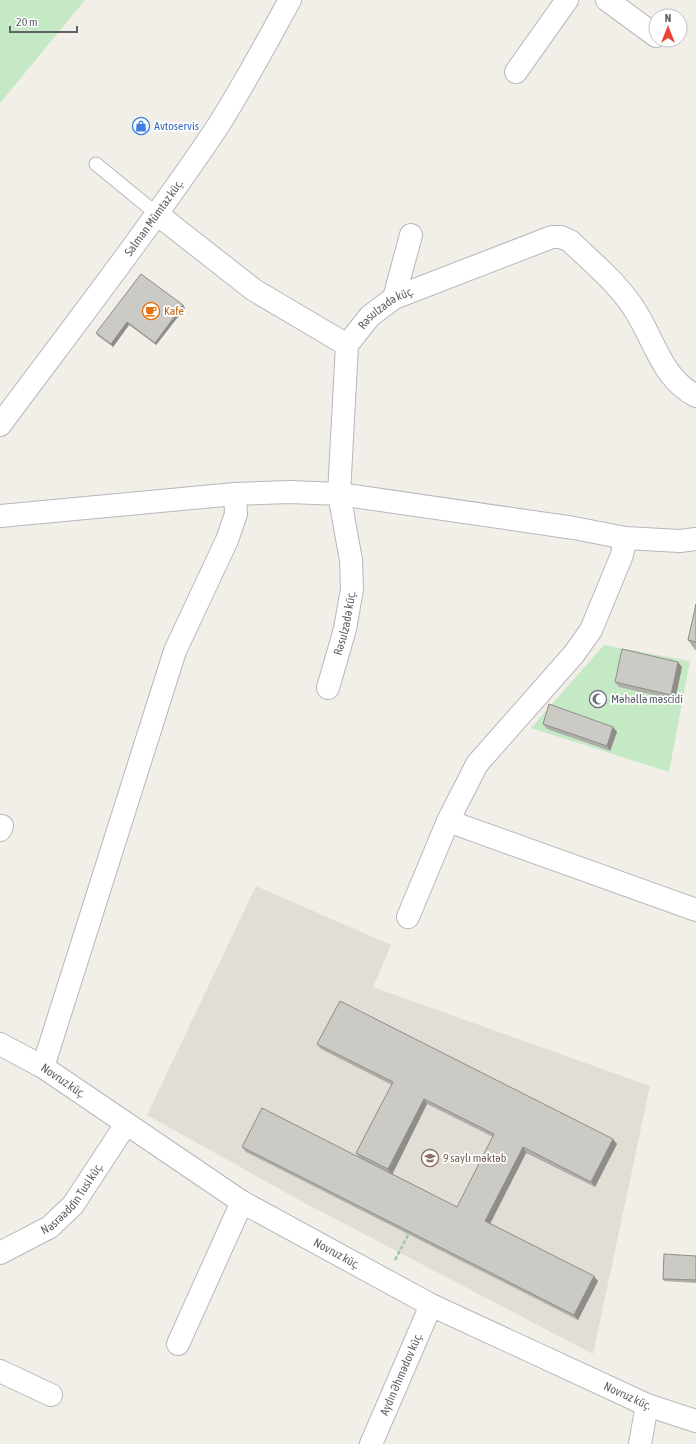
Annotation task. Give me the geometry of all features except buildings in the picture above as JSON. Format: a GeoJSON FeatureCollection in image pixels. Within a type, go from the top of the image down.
{"type":"FeatureCollection","features":[{"type":"Feature","properties":{"kind":"street","name":"Salman Mümtaz küç."},"geometry":{"type":"LineString","coordinates":[[0,425],[157,214],[216,128],[254,66],[290,0]]}},
{"type":"Feature","properties":{"kind":"street"},"geometry":{"type":"LineString","coordinates":[[516,72],[567,0]]}},
{"type":"Feature","properties":{"kind":"street"},"geometry":{"type":"LineString","coordinates":[[607,0],[648,30]]}},
{"type":"Feature","properties":{"kind":"street"},"geometry":{"type":"LineString","coordinates":[[157,214],[254,290],[347,345]]}},
{"type":"Feature","properties":{"kind":"street"},"geometry":{"type":"LineString","coordinates":[[394,298],[411,235]]}},
{"type":"Feature","properties":{"kind":"street","name":"Rəsulzadə küç."},"geometry":{"type":"LineString","coordinates":[[328,688],[345,629],[352,589],[351,560],[339,494],[347,345],[370,316],[394,298],[552,237],[561,237],[570,241],[618,287],[634,308],[664,365],[677,383],[696,396]]}},
{"type":"Feature","properties":{"kind":"street"},"geometry":{"type":"LineString","coordinates":[[0,516],[235,494],[290,492],[339,494],[574,528],[625,538],[680,541],[696,539]]}},
{"type":"Feature","properties":{"kind":"street"},"geometry":{"type":"LineString","coordinates":[[43,1067],[175,651],[230,534],[236,514],[235,494]]}},
{"type":"Feature","properties":{"kind":"street"},"geometry":{"type":"LineString","coordinates":[[408,917],[448,822],[477,764],[574,654],[591,630],[622,555],[625,538]]}},
{"type":"Feature","properties":{"kind":"street"},"geometry":{"type":"LineString","coordinates":[[448,822],[696,910]]}},
{"type":"Feature","properties":{"kind":"street","name":"Novruz küç."},"geometry":{"type":"LineString","coordinates":[[0,1044],[43,1067],[242,1202],[431,1305],[647,1405],[696,1421]]}},
{"type":"Feature","properties":{"kind":"street","name":"Nəsrəaddin Tusi küç."},"geometry":{"type":"LineString","coordinates":[[0,1253],[50,1227],[74,1205],[126,1124]]}},
{"type":"Feature","properties":{"kind":"street"},"geometry":{"type":"LineString","coordinates":[[178,1344],[242,1202]]}},
{"type":"Feature","properties":{"kind":"street","name":"Aydın Əhmədov küç."},"geometry":{"type":"LineString","coordinates":[[371,1444],[431,1305]]}},
{"type":"Feature","properties":{"kind":"street"},"geometry":{"type":"LineString","coordinates":[[0,1371],[51,1395]]}},
{"type":"Feature","properties":{"kind":"street"},"geometry":{"type":"LineString","coordinates":[[640,1444],[647,1405]]}},
{"type":"Feature","properties":{"kind":"lane"},"geometry":{"type":"LineString","coordinates":[[96,164],[157,214]]}},
{"type":"Feature","properties":{"kind":"path"},"geometry":{"type":"LineString","coordinates":[[385,1280],[408,1235]]}},
{"type":"Feature","properties":{"kind":"shaded area","name":"9 saylı məktəb"},"geometry":{"type":"Polygon","coordinates":[[[256,886],[391,945],[373,987],[650,1086],[593,1354],[301,1201],[147,1115],[256,886]]]}},
{"type":"Feature","properties":{"kind":"green space"},"geometry":{"type":"Polygon","coordinates":[[[0,0],[85,0],[0,103],[0,0]]]}},
{"type":"Feature","properties":{"kind":"green space"},"geometry":{"type":"Polygon","coordinates":[[[604,645],[690,661],[669,772],[531,728],[604,645]]]}},
{"type":"Feature","properties":{"kind":"place","name":"Avtoservis"},"geometry":{"type":"Point","coordinates":[141,126]}},
{"type":"Feature","properties":{"kind":"place","name":"Kafe"},"geometry":{"type":"Point","coordinates":[151,311]}},
{"type":"Feature","properties":{"kind":"place","name":"Məhəllə məscidi"},"geometry":{"type":"Point","coordinates":[598,699]}},
{"type":"Feature","properties":{"kind":"place","name":"9 saylı məktəb"},"geometry":{"type":"Point","coordinates":[430,1158]}}]}
